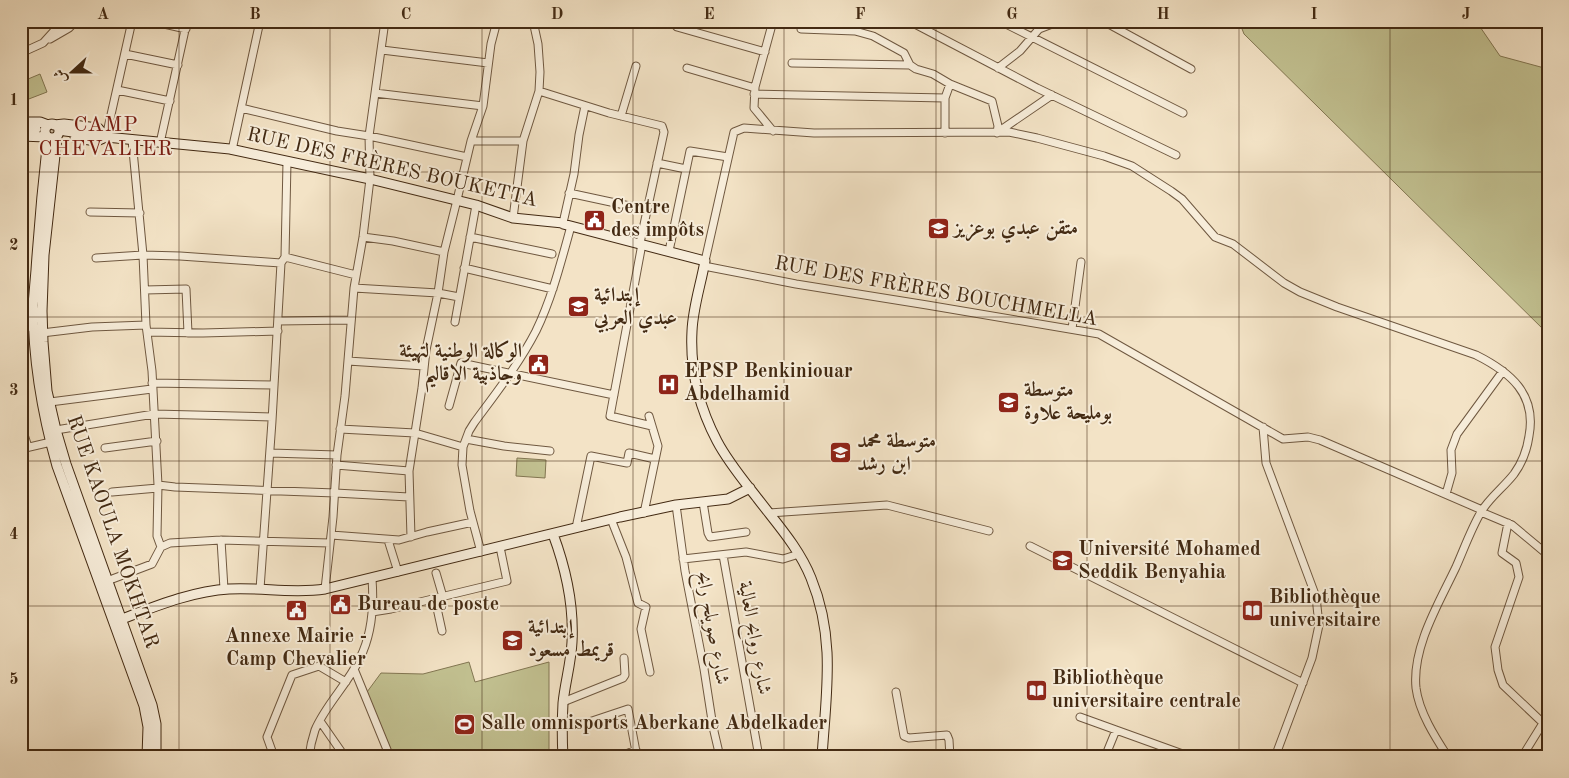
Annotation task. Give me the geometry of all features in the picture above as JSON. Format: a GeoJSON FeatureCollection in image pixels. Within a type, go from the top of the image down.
{"type":"FeatureCollection","features":[{"type":"Feature","properties":{"kind":"main road"},"geometry":{"type":"LineString","coordinates":[[21,122],[40,122],[51,125],[58,128],[55,135]]}},
{"type":"Feature","properties":{"kind":"main road"},"geometry":{"type":"LineString","coordinates":[[51,125],[64,124],[98,128],[106,137]]}},
{"type":"Feature","properties":{"kind":"main road"},"geometry":{"type":"LineString","coordinates":[[21,129],[36,129]]}},
{"type":"Feature","properties":{"kind":"main road","name":"RUE KAOULA MOKHTAR"},"geometry":{"type":"LineString","coordinates":[[55,135],[39,217],[34,326],[40,390],[51,442],[68,497],[118,620],[142,672],[154,712],[157,735],[156,757]]}},
{"type":"Feature","properties":{"kind":"main road","name":"RUE KAOULA MOKHTAR"},"geometry":{"type":"LineString","coordinates":[[55,135],[42,274],[42,333],[45,371],[56,430],[73,487],[107,581],[145,709],[148,727],[148,757]]}},
{"type":"Feature","properties":{"kind":"main road","name":"RUE DES FRÈRES BOUKETTA"},"geometry":{"type":"LineString","coordinates":[[21,136],[98,135],[232,150],[370,179],[457,200],[513,218],[567,225],[669,251],[705,264]]}},
{"type":"Feature","properties":{"kind":"main road"},"geometry":{"type":"LineString","coordinates":[[705,264],[695,307],[692,331],[692,356],[696,383],[707,420],[717,441],[799,554],[817,594],[825,624],[828,662],[822,757]]}},
{"type":"Feature","properties":{"kind":"main road"},"geometry":{"type":"LineString","coordinates":[[118,620],[177,599],[224,589],[302,592],[325,589],[611,519],[676,505],[728,498],[750,488]]}},
{"type":"Feature","properties":{"kind":"main road"},"geometry":{"type":"LineString","coordinates":[[553,534],[564,564],[570,596],[572,622],[572,644],[563,702],[563,757]]}},
{"type":"Feature","properties":{"kind":"street"},"geometry":{"type":"LineString","coordinates":[[43,43],[63,21]]}},
{"type":"Feature","properties":{"kind":"street"},"geometry":{"type":"LineString","coordinates":[[21,53],[69,28],[76,21]]}},
{"type":"Feature","properties":{"kind":"street"},"geometry":{"type":"LineString","coordinates":[[151,21],[186,25],[160,143]]}},
{"type":"Feature","properties":{"kind":"street"},"geometry":{"type":"LineString","coordinates":[[232,150],[260,21]]}},
{"type":"Feature","properties":{"kind":"street"},"geometry":{"type":"LineString","coordinates":[[325,589],[354,288],[370,179],[369,136],[385,21]]}},
{"type":"Feature","properties":{"kind":"street"},"geometry":{"type":"LineString","coordinates":[[411,537],[409,471],[426,350],[438,293],[444,252],[471,141],[483,106],[491,44],[497,21]]}},
{"type":"Feature","properties":{"kind":"street"},"geometry":{"type":"LineString","coordinates":[[513,218],[523,141],[539,91],[538,44],[533,21]]}},
{"type":"Feature","properties":{"kind":"street"},"geometry":{"type":"LineString","coordinates":[[671,21],[676,27],[765,52]]}},
{"type":"Feature","properties":{"kind":"street"},"geometry":{"type":"LineString","coordinates":[[773,21],[754,91],[754,108],[773,130]]}},
{"type":"Feature","properties":{"kind":"street"},"geometry":{"type":"LineString","coordinates":[[909,21],[998,68],[1176,155]]}},
{"type":"Feature","properties":{"kind":"street"},"geometry":{"type":"LineString","coordinates":[[1000,21],[1183,112]]}},
{"type":"Feature","properties":{"kind":"street"},"geometry":{"type":"LineString","coordinates":[[998,68],[1020,51],[1039,29],[1060,21]]}},
{"type":"Feature","properties":{"kind":"street"},"geometry":{"type":"LineString","coordinates":[[1103,21],[1192,69]]}},
{"type":"Feature","properties":{"kind":"street"},"geometry":{"type":"LineString","coordinates":[[106,137],[125,54],[130,22]]}},
{"type":"Feature","properties":{"kind":"street"},"geometry":{"type":"LineString","coordinates":[[802,30],[855,31],[873,36],[904,53],[910,65],[916,69],[933,74],[950,84],[992,101],[998,126],[997,133]]}},
{"type":"Feature","properties":{"kind":"street"},"geometry":{"type":"LineString","coordinates":[[382,50],[488,63]]}},
{"type":"Feature","properties":{"kind":"street"},"geometry":{"type":"LineString","coordinates":[[125,54],[178,65]]}},
{"type":"Feature","properties":{"kind":"street"},"geometry":{"type":"LineString","coordinates":[[792,63],[910,65]]}},
{"type":"Feature","properties":{"kind":"street"},"geometry":{"type":"LineString","coordinates":[[621,116],[636,66]]}},
{"type":"Feature","properties":{"kind":"street"},"geometry":{"type":"LineString","coordinates":[[687,68],[754,91],[945,98]]}},
{"type":"Feature","properties":{"kind":"street"},"geometry":{"type":"LineString","coordinates":[[945,133],[945,98],[950,84]]}},
{"type":"Feature","properties":{"kind":"street"},"geometry":{"type":"LineString","coordinates":[[117,90],[170,101]]}},
{"type":"Feature","properties":{"kind":"street"},"geometry":{"type":"LineString","coordinates":[[539,91],[585,106],[662,126],[664,132],[641,244],[610,416],[652,426]]}},
{"type":"Feature","properties":{"kind":"street"},"geometry":{"type":"LineString","coordinates":[[375,94],[483,106]]}},
{"type":"Feature","properties":{"kind":"street"},"geometry":{"type":"LineString","coordinates":[[997,133],[1052,95]]}},
{"type":"Feature","properties":{"kind":"street"},"geometry":{"type":"LineString","coordinates":[[481,552],[462,465],[464,447],[474,423],[511,373],[536,332],[553,289],[567,225],[569,193],[585,106]]}},
{"type":"Feature","properties":{"kind":"street"},"geometry":{"type":"LineString","coordinates":[[241,108],[336,131],[369,136],[467,157]]}},
{"type":"Feature","properties":{"kind":"street"},"geometry":{"type":"LineString","coordinates":[[705,264],[734,132],[744,128],[843,133],[1014,133],[1104,156],[1132,166],[1182,199],[1216,237],[1233,244],[1284,283],[1300,292],[1337,308],[1476,355],[1504,370],[1514,380],[1531,410],[1531,430],[1528,447],[1513,476],[1481,511],[1428,627],[1417,664],[1416,684],[1418,699],[1426,718],[1448,757]]}},
{"type":"Feature","properties":{"kind":"street"},"geometry":{"type":"LineString","coordinates":[[107,581],[152,564],[160,547],[157,536],[157,441],[147,328],[140,212],[132,140]]}},
{"type":"Feature","properties":{"kind":"street"},"geometry":{"type":"LineString","coordinates":[[471,141],[523,141]]}},
{"type":"Feature","properties":{"kind":"street"},"geometry":{"type":"LineString","coordinates":[[669,251],[690,151],[728,157]]}},
{"type":"Feature","properties":{"kind":"street"},"geometry":{"type":"LineString","coordinates":[[260,589],[283,260],[287,162]]}},
{"type":"Feature","properties":{"kind":"street"},"geometry":{"type":"LineString","coordinates":[[657,163],[686,169]]}},
{"type":"Feature","properties":{"kind":"street"},"geometry":{"type":"LineString","coordinates":[[569,193],[648,210]]}},
{"type":"Feature","properties":{"kind":"street"},"geometry":{"type":"LineString","coordinates":[[455,322],[476,205]]}},
{"type":"Feature","properties":{"kind":"street"},"geometry":{"type":"LineString","coordinates":[[90,212],[140,212]]}},
{"type":"Feature","properties":{"kind":"street"},"geometry":{"type":"LineString","coordinates":[[363,237],[394,240],[444,252]]}},
{"type":"Feature","properties":{"kind":"street"},"geometry":{"type":"LineString","coordinates":[[470,237],[552,254]]}},
{"type":"Feature","properties":{"kind":"street"},"geometry":{"type":"LineString","coordinates":[[96,258],[143,255],[283,260],[356,275]]}},
{"type":"Feature","properties":{"kind":"street"},"geometry":{"type":"LineString","coordinates":[[1072,330],[1081,262]]}},
{"type":"Feature","properties":{"kind":"street","name":"RUE DES FRÈRES BOUCHMELLA"},"geometry":{"type":"LineString","coordinates":[[705,264],[796,284],[1098,334],[1283,439],[1308,437],[1320,440],[1446,494],[1512,525],[1548,555]]}},
{"type":"Feature","properties":{"kind":"street"},"geometry":{"type":"LineString","coordinates":[[464,268],[553,289]]}},
{"type":"Feature","properties":{"kind":"street"},"geometry":{"type":"LineString","coordinates":[[354,288],[438,293],[459,297]]}},
{"type":"Feature","properties":{"kind":"street"},"geometry":{"type":"LineString","coordinates":[[145,290],[186,289],[188,333]]}},
{"type":"Feature","properties":{"kind":"street"},"geometry":{"type":"LineString","coordinates":[[278,321],[351,320]]}},
{"type":"Feature","properties":{"kind":"street"},"geometry":{"type":"LineString","coordinates":[[21,329],[34,326]]}},
{"type":"Feature","properties":{"kind":"street"},"geometry":{"type":"LineString","coordinates":[[42,333],[92,327],[147,328],[188,333],[278,331]]}},
{"type":"Feature","properties":{"kind":"street"},"geometry":{"type":"LineString","coordinates":[[348,361],[424,366]]}},
{"type":"Feature","properties":{"kind":"street"},"geometry":{"type":"LineString","coordinates":[[450,406],[461,363],[614,395]]}},
{"type":"Feature","properties":{"kind":"street"},"geometry":{"type":"LineString","coordinates":[[1446,494],[1452,473],[1451,450],[1457,434],[1504,370]]}},
{"type":"Feature","properties":{"kind":"street"},"geometry":{"type":"LineString","coordinates":[[50,402],[152,386],[274,385]]}},
{"type":"Feature","properties":{"kind":"street"},"geometry":{"type":"LineString","coordinates":[[56,430],[154,414],[272,417]]}},
{"type":"Feature","properties":{"kind":"street"},"geometry":{"type":"LineString","coordinates":[[644,513],[658,446],[649,416]]}},
{"type":"Feature","properties":{"kind":"street"},"geometry":{"type":"LineString","coordinates":[[21,425],[25,448],[51,442]]}},
{"type":"Feature","properties":{"kind":"street"},"geometry":{"type":"LineString","coordinates":[[1263,427],[1266,463],[1316,597],[1319,621],[1316,642],[1303,683],[1275,757]]}},
{"type":"Feature","properties":{"kind":"street"},"geometry":{"type":"LineString","coordinates":[[340,429],[415,433],[464,447]]}},
{"type":"Feature","properties":{"kind":"street"},"geometry":{"type":"LineString","coordinates":[[466,439],[504,446],[550,451]]}},
{"type":"Feature","properties":{"kind":"street"},"geometry":{"type":"LineString","coordinates":[[105,448],[157,441]]}},
{"type":"Feature","properties":{"kind":"street"},"geometry":{"type":"LineString","coordinates":[[270,453],[337,455]]}},
{"type":"Feature","properties":{"kind":"street"},"geometry":{"type":"LineString","coordinates":[[576,528],[592,456],[627,463],[629,454],[655,459]]}},
{"type":"Feature","properties":{"kind":"street"},"geometry":{"type":"LineString","coordinates":[[336,465],[409,471]]}},
{"type":"Feature","properties":{"kind":"street"},"geometry":{"type":"LineString","coordinates":[[112,492],[158,486],[409,497]]}},
{"type":"Feature","properties":{"kind":"street"},"geometry":{"type":"LineString","coordinates":[[703,502],[710,537],[746,532]]}},
{"type":"Feature","properties":{"kind":"street","name":"شارع صويلح رابح"},"geometry":{"type":"LineString","coordinates":[[676,505],[683,559],[720,757]]}},
{"type":"Feature","properties":{"kind":"street"},"geometry":{"type":"LineString","coordinates":[[769,513],[887,505],[989,531]]}},
{"type":"Feature","properties":{"kind":"street"},"geometry":{"type":"LineString","coordinates":[[611,519],[626,557],[638,603],[646,606],[641,629],[650,672]]}},
{"type":"Feature","properties":{"kind":"street"},"geometry":{"type":"LineString","coordinates":[[331,535],[400,540],[473,522]]}},
{"type":"Feature","properties":{"kind":"street"},"geometry":{"type":"LineString","coordinates":[[1508,524],[1502,553],[1516,563],[1519,577],[1495,648],[1498,670],[1503,685],[1543,723],[1522,757]]}},
{"type":"Feature","properties":{"kind":"street"},"geometry":{"type":"LineString","coordinates":[[160,547],[170,543],[221,540],[330,543]]}},
{"type":"Feature","properties":{"kind":"street"},"geometry":{"type":"LineString","coordinates":[[221,540],[224,589]]}},
{"type":"Feature","properties":{"kind":"street"},"geometry":{"type":"LineString","coordinates":[[388,540],[398,572]]}},
{"type":"Feature","properties":{"kind":"street"},"geometry":{"type":"LineString","coordinates":[[1030,546],[1303,683]]}},
{"type":"Feature","properties":{"kind":"street"},"geometry":{"type":"LineString","coordinates":[[372,612],[507,581],[500,547]]}},
{"type":"Feature","properties":{"kind":"street"},"geometry":{"type":"LineString","coordinates":[[683,559],[746,552],[783,558],[799,554]]}},
{"type":"Feature","properties":{"kind":"street","name":"شارع روابح العالية"},"geometry":{"type":"LineString","coordinates":[[723,555],[759,757]]}},
{"type":"Feature","properties":{"kind":"street"},"geometry":{"type":"LineString","coordinates":[[436,573],[443,597]]}},
{"type":"Feature","properties":{"kind":"street"},"geometry":{"type":"LineString","coordinates":[[309,757],[313,736],[320,721],[346,682],[365,648],[372,612],[372,578]]}},
{"type":"Feature","properties":{"kind":"street"},"geometry":{"type":"LineString","coordinates":[[435,599],[442,631]]}},
{"type":"Feature","properties":{"kind":"street"},"geometry":{"type":"LineString","coordinates":[[563,702],[623,678],[625,675],[624,658]]}},
{"type":"Feature","properties":{"kind":"street"},"geometry":{"type":"LineString","coordinates":[[277,757],[272,751],[267,737],[292,675],[319,666],[346,682]]}},
{"type":"Feature","properties":{"kind":"street"},"geometry":{"type":"LineString","coordinates":[[354,669],[387,756]]}},
{"type":"Feature","properties":{"kind":"street"},"geometry":{"type":"LineString","coordinates":[[896,692],[904,736],[909,738],[947,735],[950,757]]}},
{"type":"Feature","properties":{"kind":"street"},"geometry":{"type":"LineString","coordinates":[[580,725],[628,709],[636,753],[619,757]]}},
{"type":"Feature","properties":{"kind":"street"},"geometry":{"type":"LineString","coordinates":[[1080,717],[1191,757]]}},
{"type":"Feature","properties":{"kind":"street"},"geometry":{"type":"LineString","coordinates":[[320,721],[345,757]]}},
{"type":"Feature","properties":{"kind":"street"},"geometry":{"type":"LineString","coordinates":[[1106,757],[1116,730]]}},
{"type":"Feature","properties":{"kind":"shaded area"},"geometry":{"type":"Polygon","coordinates":[[[1239,21],[1476,21],[1500,56],[1548,69],[1548,334],[1244,34],[1239,21]]]}},
{"type":"Feature","properties":{"kind":"shaded area"},"geometry":{"type":"Polygon","coordinates":[[[40,74],[47,92],[21,102],[21,82],[40,74]]]}},
{"type":"Feature","properties":{"kind":"shaded area"},"geometry":{"type":"Polygon","coordinates":[[[517,458],[546,460],[545,478],[516,476],[517,458]]]}},
{"type":"Feature","properties":{"kind":"shaded area","name":"Salle omnisports Aberkane Abdelkader"},"geometry":{"type":"Polygon","coordinates":[[[469,662],[475,682],[549,662],[549,757],[394,757],[367,692],[381,673],[423,674],[469,662]]]}},
{"type":"Feature","properties":{"kind":"tunnel"},"geometry":{"type":"LineString","coordinates":[[36,129],[65,131]]}},
{"type":"Feature","properties":{"kind":"place","name":"Centre des impôts"},"geometry":{"type":"Point","coordinates":[595,220]}},
{"type":"Feature","properties":{"kind":"place","name":"متقن عبدي بوعزيز"},"geometry":{"type":"Point","coordinates":[938,229]}},
{"type":"Feature","properties":{"kind":"place","name":"إبتدائية عبدي العربي"},"geometry":{"type":"Point","coordinates":[578,307]}},
{"type":"Feature","properties":{"kind":"place","name":"الوكالة الوطنية لتهيئة وجاذبية الاقاليم"},"geometry":{"type":"Point","coordinates":[538,364]}},
{"type":"Feature","properties":{"kind":"place","name":"EPSP Benkiniouar Abdelhamid"},"geometry":{"type":"Point","coordinates":[668,384]}},
{"type":"Feature","properties":{"kind":"place","name":"متوسطة بومليحة علاوة"},"geometry":{"type":"Point","coordinates":[1008,402]}},
{"type":"Feature","properties":{"kind":"place","name":"متوسطة محمد ابن رشد"},"geometry":{"type":"Point","coordinates":[841,453]}},
{"type":"Feature","properties":{"kind":"place","name":"Université Mohamed Seddik Benyahia"},"geometry":{"type":"Point","coordinates":[1062,561]}},
{"type":"Feature","properties":{"kind":"place","name":"Bureau de poste"},"geometry":{"type":"Point","coordinates":[341,605]}},
{"type":"Feature","properties":{"kind":"place","name":"Bibliothèque universitaire"},"geometry":{"type":"Point","coordinates":[1253,610]}},
{"type":"Feature","properties":{"kind":"place","name":"Annexe Mairie - Camp Chevalier"},"geometry":{"type":"Point","coordinates":[296,611]}},
{"type":"Feature","properties":{"kind":"place","name":"إبتدائية قريمط مسعود"},"geometry":{"type":"Point","coordinates":[512,640]}},
{"type":"Feature","properties":{"kind":"place","name":"Bibliothèque universitaire centrale"},"geometry":{"type":"Point","coordinates":[1036,691]}},
{"type":"Feature","properties":{"kind":"place","name":"Salle omnisports Aberkane Abdelkader"},"geometry":{"type":"Point","coordinates":[465,724]}},
{"type":"Feature","properties":{"kind":"district","name":"CAMP CHEVALIER"},"geometry":{"type":"Point","coordinates":[106,137]}}]}
